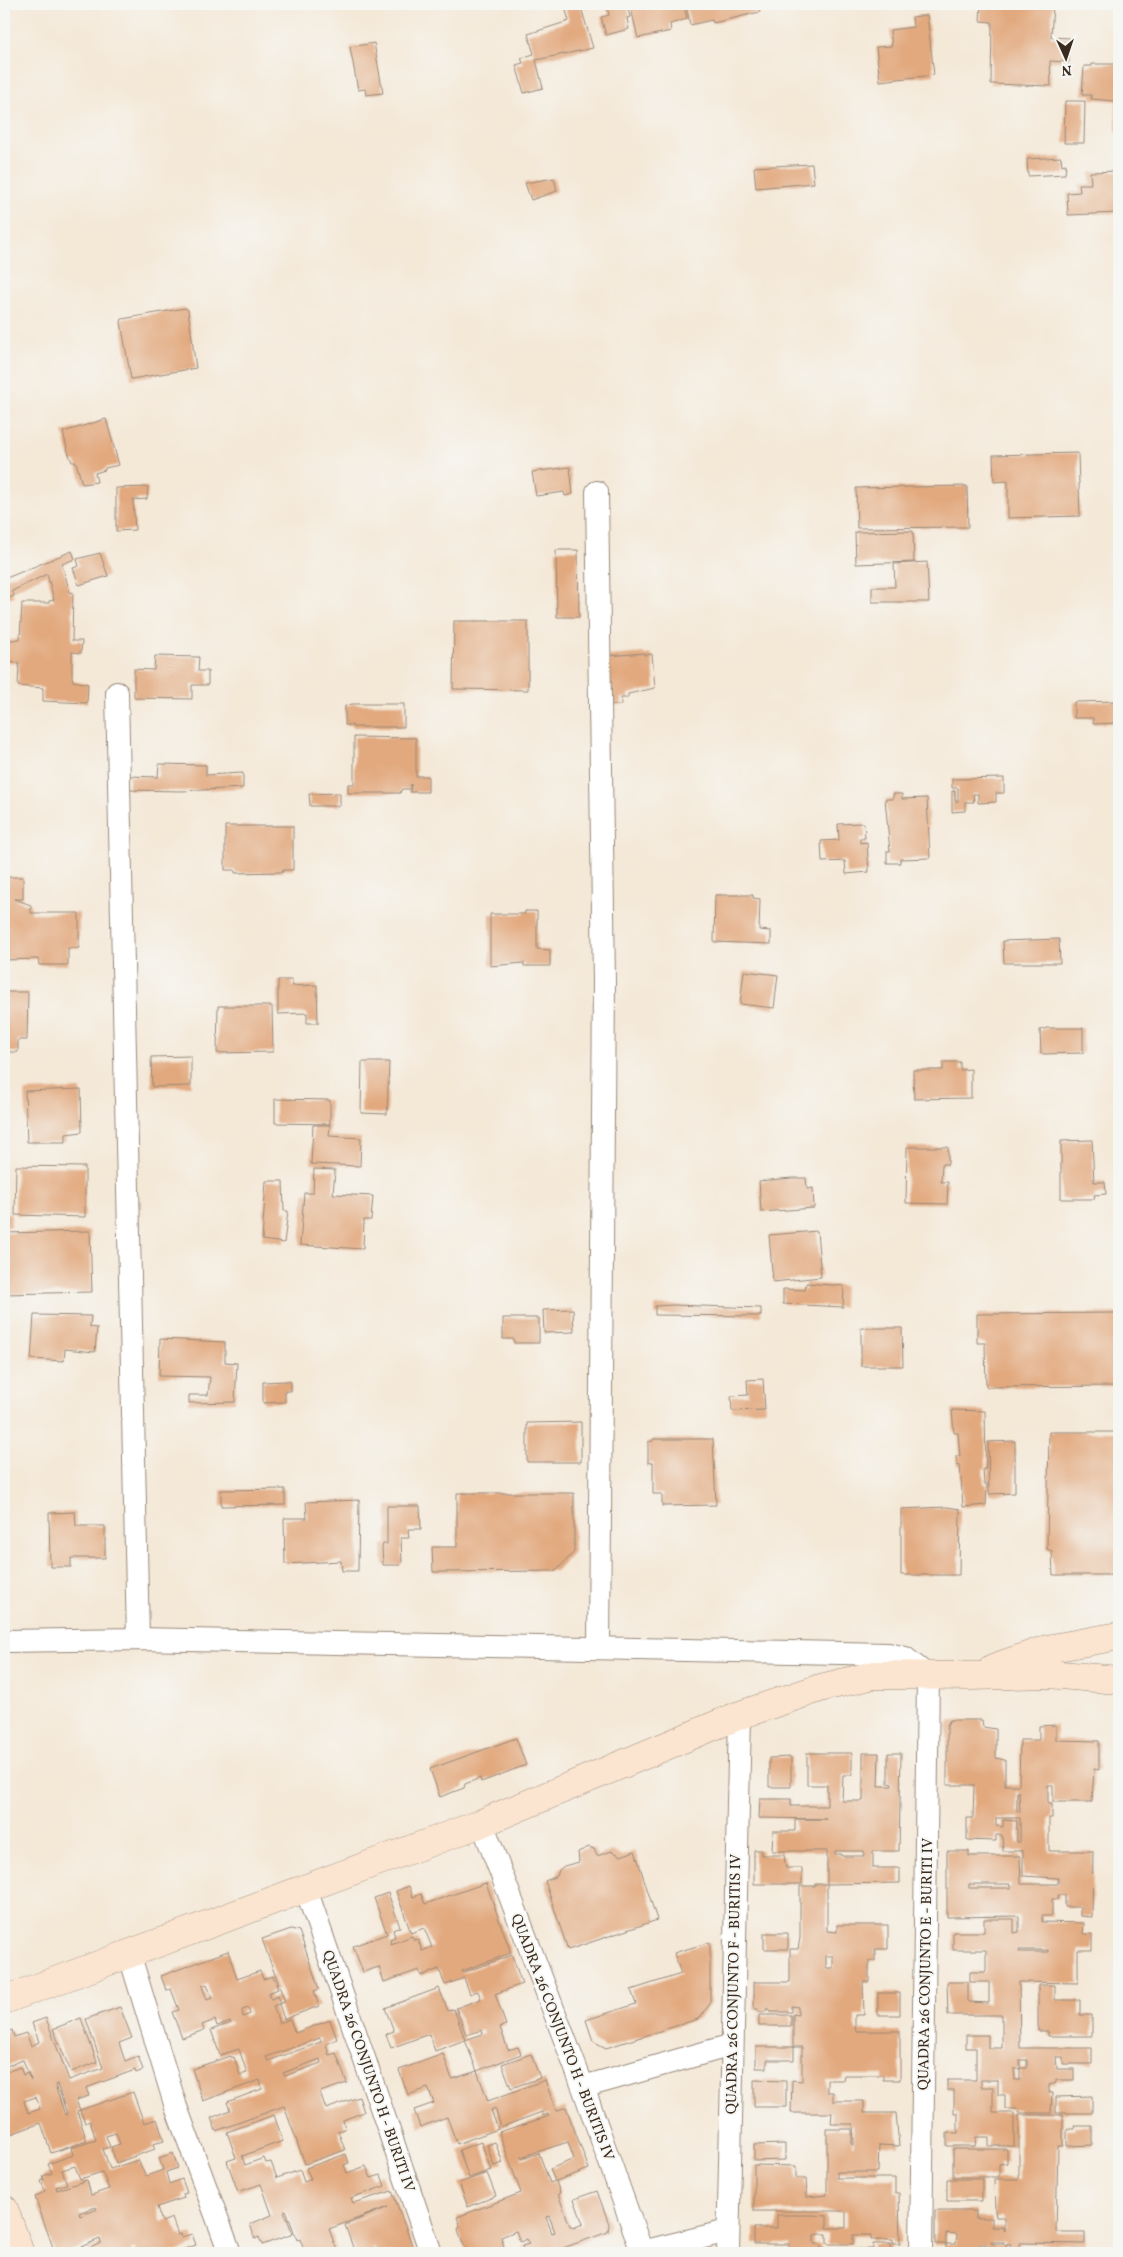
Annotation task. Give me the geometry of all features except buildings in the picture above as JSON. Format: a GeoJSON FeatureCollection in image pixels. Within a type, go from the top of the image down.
{"type":"FeatureCollection","features":[{"type":"Feature","properties":{"kind":"street"},"geometry":{"type":"LineString","coordinates":[[597,492],[604,982],[599,1648]]}},
{"type":"Feature","properties":{"kind":"street"},"geometry":{"type":"LineString","coordinates":[[117,693],[138,1639]]}},
{"type":"Feature","properties":{"kind":"street"},"geometry":{"type":"LineString","coordinates":[[970,1676],[1047,1648],[1119,1636]]}},
{"type":"Feature","properties":{"kind":"street"},"geometry":{"type":"LineString","coordinates":[[4,1642],[138,1639],[888,1654],[904,1658],[928,1676]]}},
{"type":"Feature","properties":{"kind":"street"},"geometry":{"type":"LineString","coordinates":[[4,2000],[482,1823],[740,1715],[820,1688],[874,1675],[970,1676],[1119,1672]]}},
{"type":"Feature","properties":{"kind":"street","name":"QUADRA 26 CONJUNTO E - BURITI IV"},"geometry":{"type":"LineString","coordinates":[[922,2253],[928,1676]]}},
{"type":"Feature","properties":{"kind":"street","name":"QUADRA 26 CONJUNTO F - BURITIS IV"},"geometry":{"type":"LineString","coordinates":[[728,2253],[740,1715]]}},
{"type":"Feature","properties":{"kind":"street","name":"QUADRA 26 CONJUNTO H - BURITIS IV"},"geometry":{"type":"LineString","coordinates":[[482,1823],[583,2087],[640,2252]]}},
{"type":"Feature","properties":{"kind":"street","name":"QUADRA 26 CONJUNTO H - BURITI IV"},"geometry":{"type":"LineString","coordinates":[[306,1889],[431,2253]]}},
{"type":"Feature","properties":{"kind":"street"},"geometry":{"type":"LineString","coordinates":[[129,1953],[176,2107],[230,2253]]}},
{"type":"Feature","properties":{"kind":"street"},"geometry":{"type":"LineString","coordinates":[[583,2087],[732,2046]]}},
{"type":"Feature","properties":{"kind":"street"},"geometry":{"type":"LineString","coordinates":[[4,2209],[20,2253]]}},
{"type":"Feature","properties":{"kind":"street"},"geometry":{"type":"LineString","coordinates":[[640,2252],[728,2231]]}}]}
